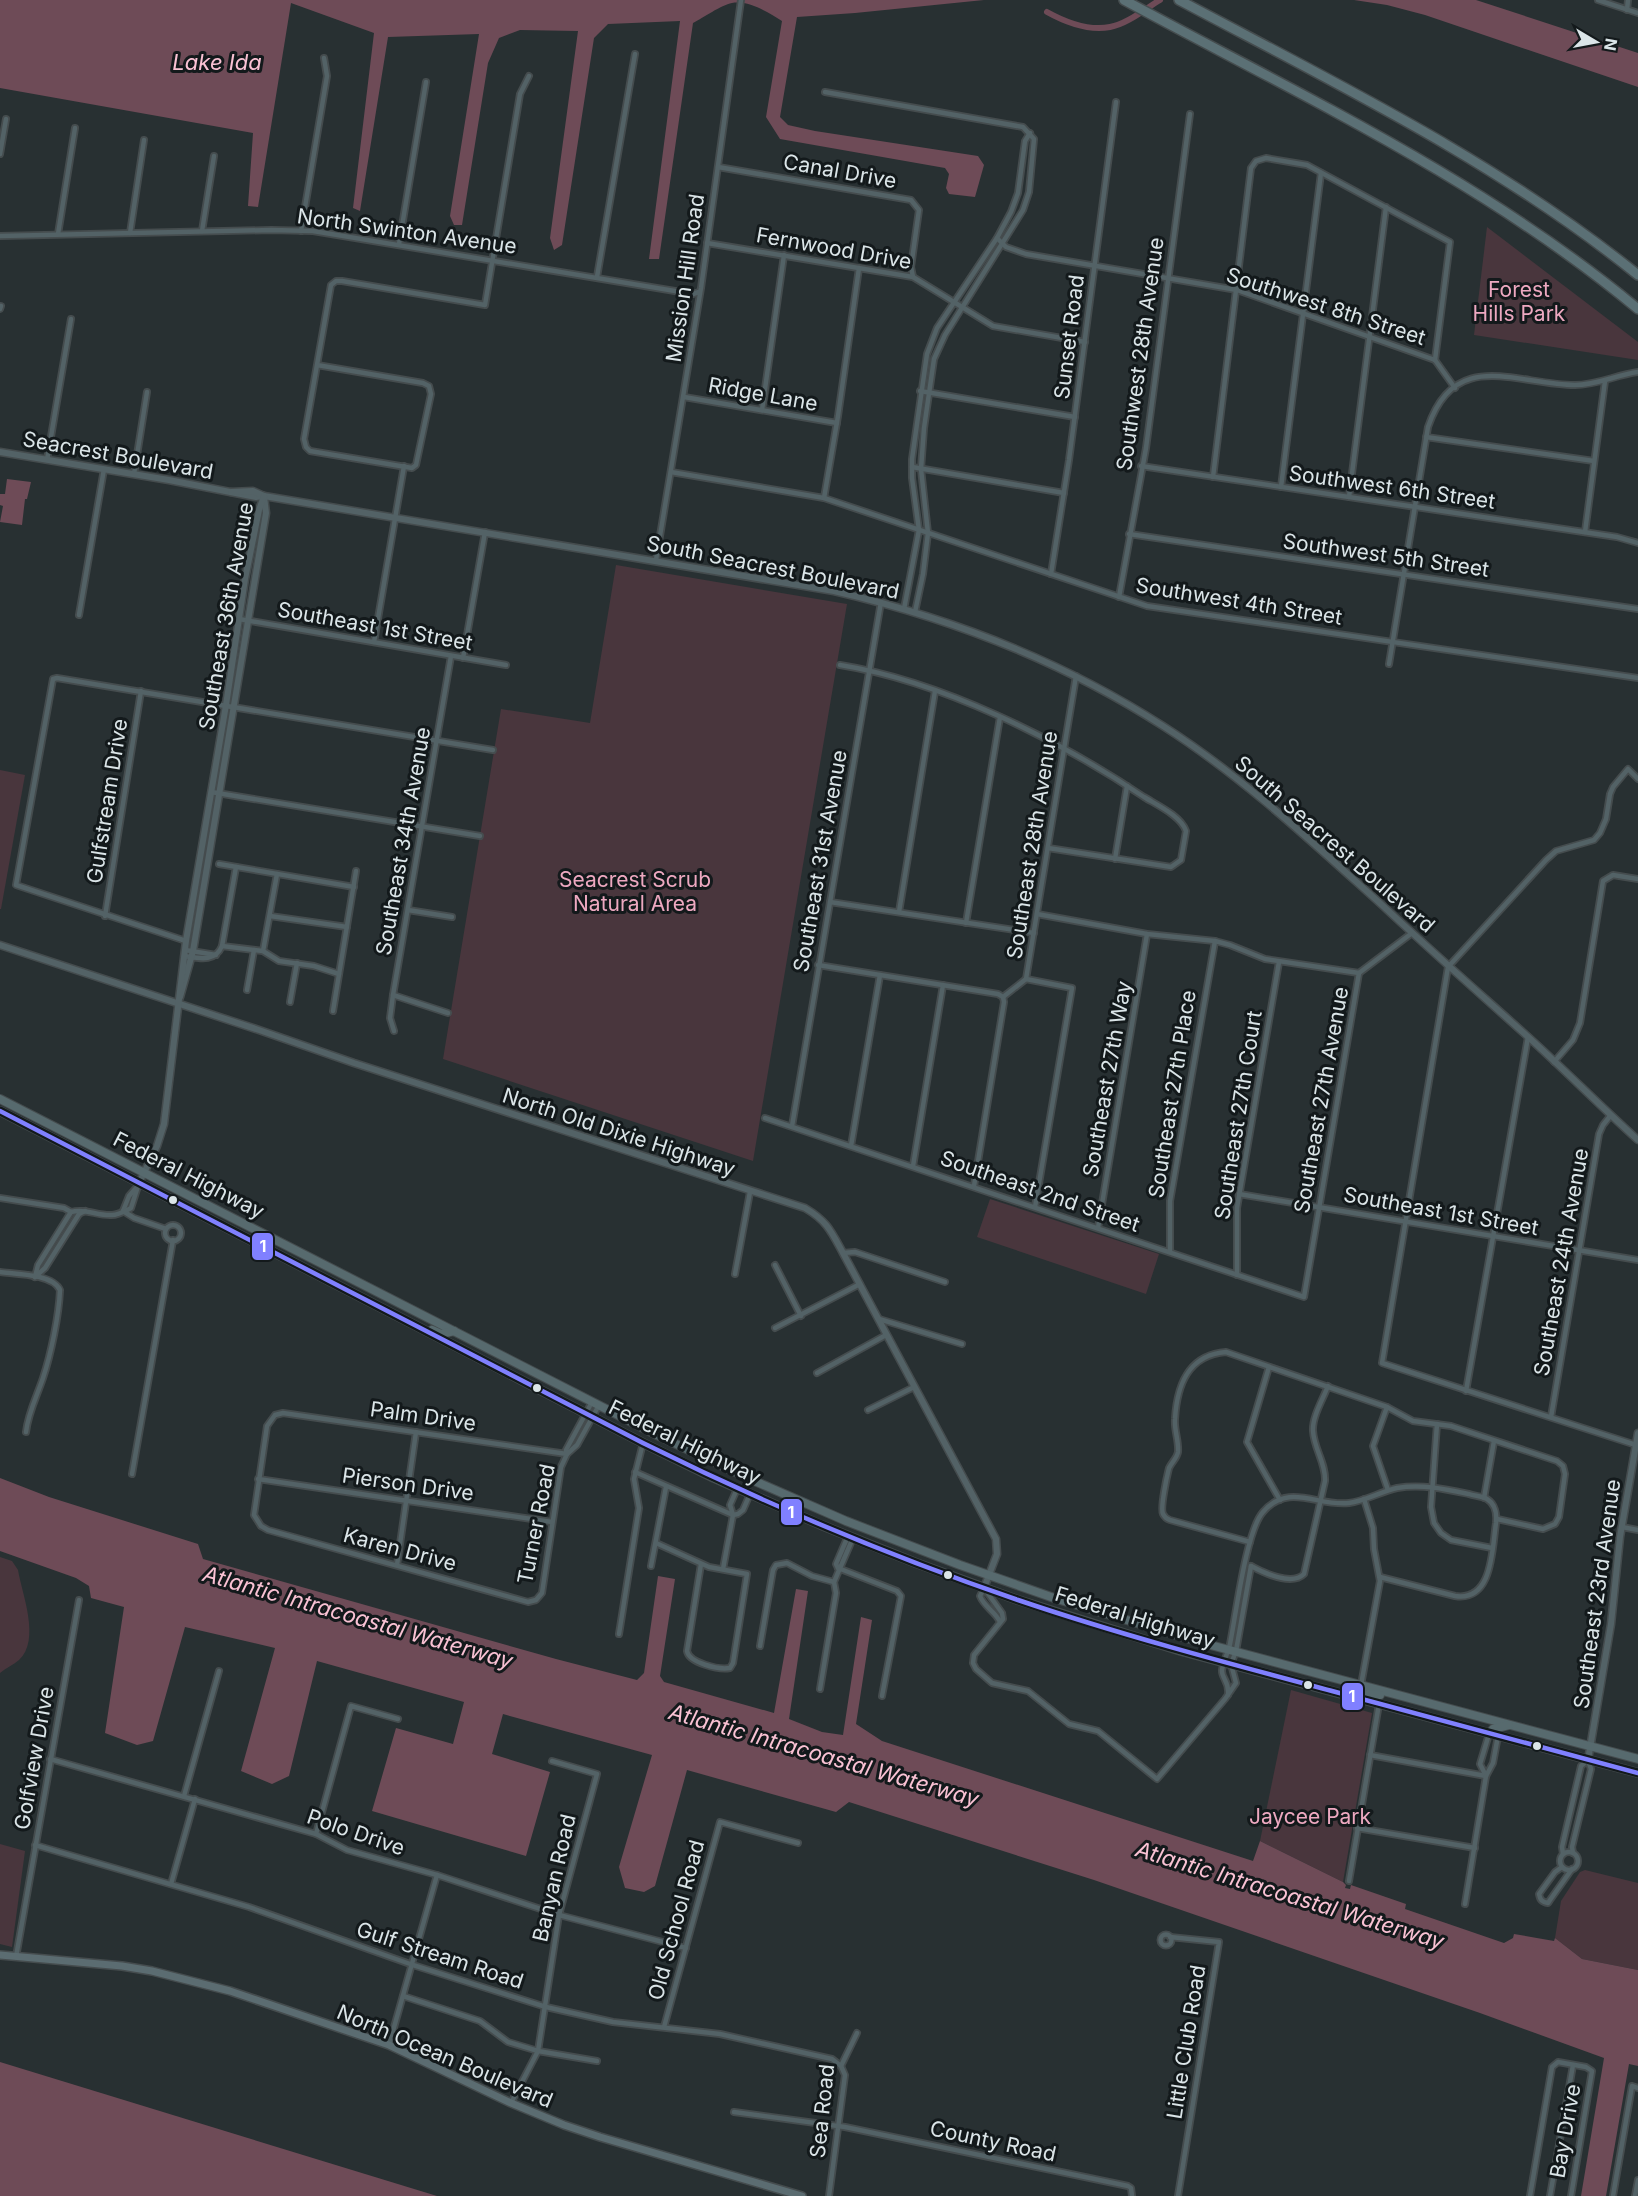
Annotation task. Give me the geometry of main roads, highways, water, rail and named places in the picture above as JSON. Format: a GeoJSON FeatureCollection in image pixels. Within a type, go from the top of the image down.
{"type":"FeatureCollection","features":[{"type":"Feature","properties":{"kind":"highway"},"geometry":{"type":"LineString","coordinates":[[1124,0],[1457,180],[1544,237],[1638,309]]}},
{"type":"Feature","properties":{"kind":"highway"},"geometry":{"type":"LineString","coordinates":[[1182,2],[1468,157],[1557,214],[1638,275]]}},
{"type":"Feature","properties":{"kind":"main road","name":"Federal Highway"},"geometry":{"type":"LineString","coordinates":[[0,1099],[596,1404],[719,1465],[846,1521],[988,1576],[1149,1628],[1638,1759]]}},
{"type":"Feature","properties":{"kind":"main road","name":"Federal Highway"},"geometry":{"type":"LineString","coordinates":[[0,1112],[643,1443],[738,1489],[821,1525],[984,1588],[1120,1633],[1638,1773]]}},
{"type":"Feature","properties":{"kind":"main road"},"geometry":{"type":"LineString","coordinates":[[279,1257],[294,1258],[303,1253]]}},
{"type":"Feature","properties":{"kind":"main road"},"geometry":{"type":"LineString","coordinates":[[303,1269],[313,1264],[351,1283],[367,1286]]}},
{"type":"Feature","properties":{"kind":"main road"},"geometry":{"type":"LineString","coordinates":[[362,1299],[375,1301],[436,1332],[447,1334],[454,1331]]}},
{"type":"Feature","properties":{"kind":"main road"},"geometry":{"type":"LineString","coordinates":[[821,1525],[834,1526],[846,1521]]}},
{"type":"Feature","properties":{"kind":"main road"},"geometry":{"type":"LineString","coordinates":[[851,1537],[858,1531],[874,1532]]}},
{"type":"Feature","properties":{"kind":"main road"},"geometry":{"type":"LineString","coordinates":[[1301,1683],[1310,1682],[1346,1691],[1361,1685]]}},
{"type":"Feature","properties":{"kind":"main road"},"geometry":{"type":"LineString","coordinates":[[1357,1698],[1371,1693],[1409,1703],[1422,1701]]}},
{"type":"Feature","properties":{"kind":"main road"},"geometry":{"type":"LineString","coordinates":[[1489,1734],[1493,1729],[1510,1725]]}},
{"type":"Feature","properties":{"kind":"main road","name":"North Ocean Boulevard"},"geometry":{"type":"LineString","coordinates":[[0,1955],[91,1962],[152,1971],[265,2002],[389,2045],[511,2103],[600,2137],[802,2196]]}},
{"type":"Feature","properties":{"kind":"water","name":"Lake Ida"},"geometry":{"type":"Polygon","coordinates":[[[0,0],[984,0],[797,17],[780,117],[788,125],[815,131],[978,156],[984,165],[975,197],[949,194],[946,188],[949,174],[945,168],[780,139],[766,117],[782,21],[752,5],[732,3],[693,23],[659,259],[649,259],[680,21],[608,24],[594,38],[562,245],[554,250],[550,238],[578,31],[520,30],[499,38],[488,63],[462,225],[454,225],[450,216],[479,34],[388,37],[360,211],[353,208],[374,33],[291,3],[258,207],[248,206],[253,133],[0,88],[0,0]]]}},
{"type":"Feature","properties":{"kind":"water"},"geometry":{"type":"Polygon","coordinates":[[[1354,0],[1476,0],[1638,53],[1638,87],[1425,15],[1387,5],[1354,0]]]}},
{"type":"Feature","properties":{"kind":"water"},"geometry":{"type":"Polygon","coordinates":[[[7,479],[31,482],[27,499],[25,499],[22,525],[0,522],[3,506],[0,505],[0,494],[5,494],[7,479]]]}},
{"type":"Feature","properties":{"kind":"water","name":"Atlantic Intracoastal Waterway"},"geometry":{"type":"Polygon","coordinates":[[[0,1478],[49,1497],[198,1544],[203,1559],[637,1680],[644,1673],[658,1576],[675,1579],[660,1676],[664,1682],[774,1713],[796,1589],[808,1591],[789,1719],[822,1732],[843,1735],[861,1617],[872,1620],[856,1724],[882,1741],[1253,1861],[1260,1841],[1343,1882],[1346,1885],[1345,1888],[1350,1889],[1351,1885],[1406,1904],[1405,1909],[1504,1943],[1513,1938],[1514,1934],[1554,1941],[1555,1938],[1582,1959],[1638,1970],[1638,2066],[1629,2064],[1606,2196],[1581,2196],[1604,2058],[1094,1880],[849,1802],[836,1812],[687,1770],[655,1886],[644,1892],[625,1888],[619,1867],[652,1755],[503,1714],[492,1754],[550,1772],[526,1856],[372,1811],[396,1728],[453,1744],[464,1702],[317,1661],[289,1776],[272,1784],[241,1771],[275,1648],[185,1627],[153,1741],[137,1745],[105,1733],[124,1607],[91,1598],[89,1586],[76,1578],[0,1551],[0,1478]]]}},
{"type":"Feature","properties":{"kind":"water"},"geometry":{"type":"Polygon","coordinates":[[[0,2062],[437,2196],[0,2196],[0,2062]]]}},
{"type":"Feature","properties":{"kind":"waterway"},"geometry":{"type":"LineString","coordinates":[[1047,12],[1077,25],[1102,28],[1123,23],[1160,0]]}},
{"type":"Feature","properties":{"kind":"park label","name":"Forest Hills Park"},"geometry":{"type":"Point","coordinates":[1519,301]}},
{"type":"Feature","properties":{"kind":"park label","name":"Seacrest Scrub Natural Area"},"geometry":{"type":"Point","coordinates":[635,891]}},
{"type":"Feature","properties":{"kind":"park label","name":"Jaycee Park"},"geometry":{"type":"Point","coordinates":[1310,1816]}}]}
